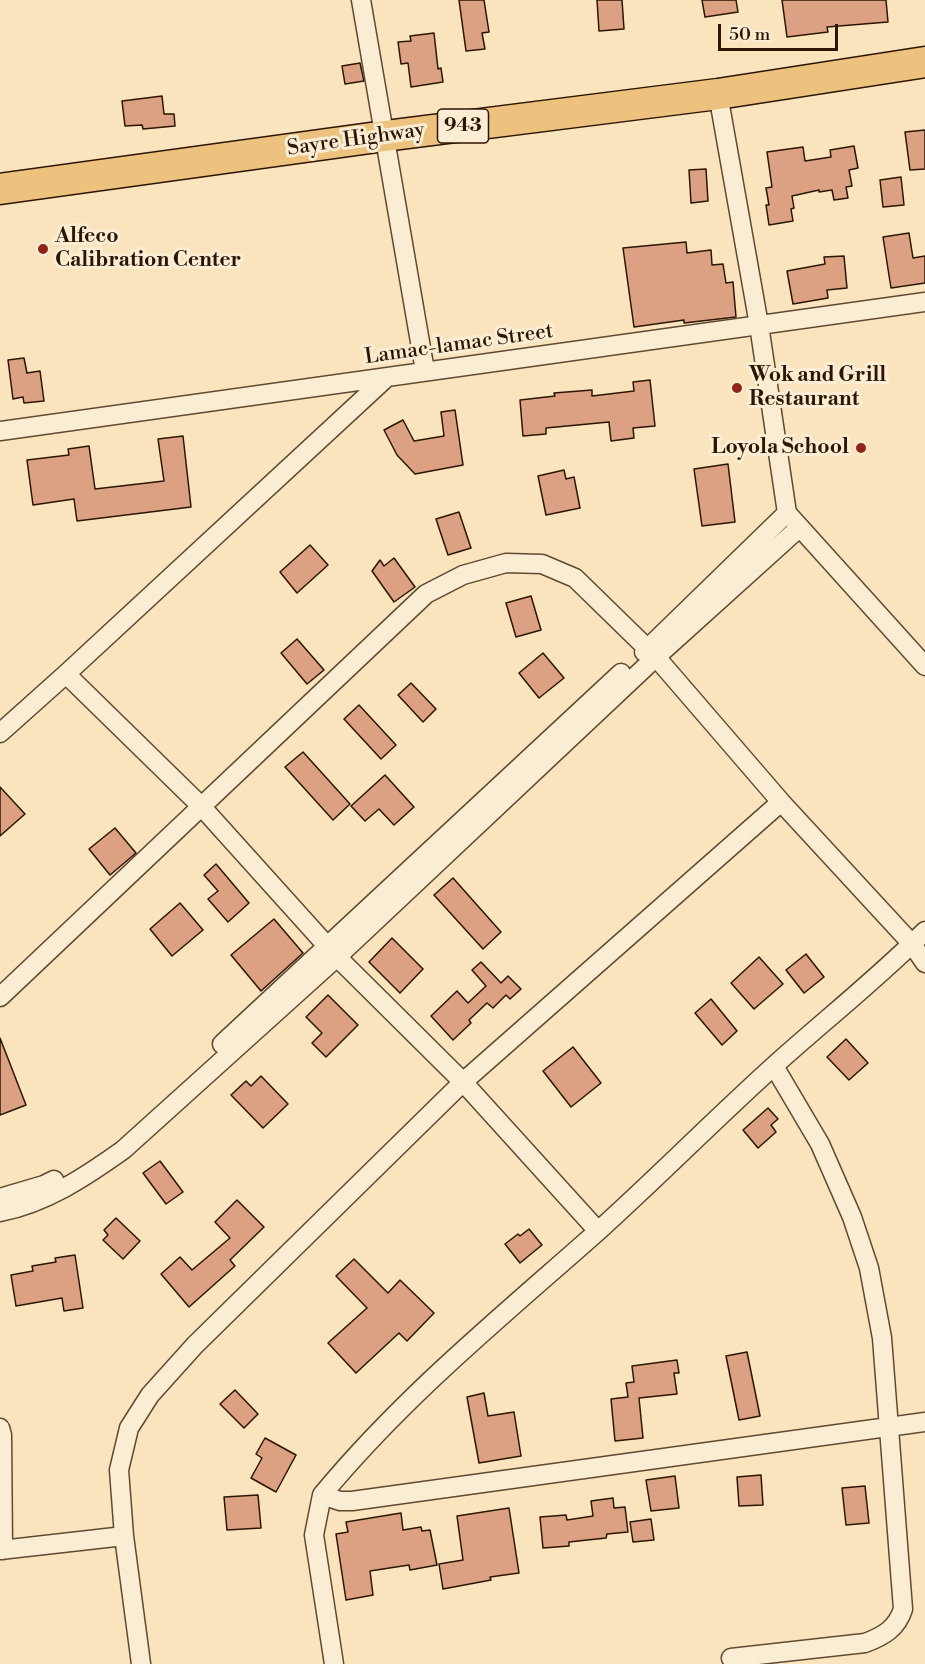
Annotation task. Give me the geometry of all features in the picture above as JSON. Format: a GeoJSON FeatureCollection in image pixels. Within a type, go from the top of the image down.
{"type":"FeatureCollection","features":[{"type":"Feature","properties":{"kind":"highway","name":"Sayre Highway"},"geometry":{"type":"LineString","coordinates":[[0,189],[385,136],[718,94],[925,62]]}},
{"type":"Feature","properties":{"kind":"street"},"geometry":{"type":"LineString","coordinates":[[361,0],[425,371]]}},
{"type":"Feature","properties":{"kind":"street"},"geometry":{"type":"LineString","coordinates":[[718,94],[759,325],[787,513],[925,666]]}},
{"type":"Feature","properties":{"kind":"street","name":"Lamac-lamac Street"},"geometry":{"type":"LineString","coordinates":[[0,431],[925,302]]}},
{"type":"Feature","properties":{"kind":"street"},"geometry":{"type":"LineString","coordinates":[[0,732],[66,674],[386,378]]}},
{"type":"Feature","properties":{"kind":"street"},"geometry":{"type":"LineString","coordinates":[[0,1212],[49,1196],[86,1176],[123,1150],[156,1112],[225,1042],[332,951],[652,652],[787,513]]}},
{"type":"Feature","properties":{"kind":"street"},"geometry":{"type":"LineString","coordinates":[[652,652],[799,528]]}},
{"type":"Feature","properties":{"kind":"street"},"geometry":{"type":"LineString","coordinates":[[0,997],[426,594],[463,575],[506,563],[542,564],[575,578],[652,652],[781,802],[919,938],[925,963]]}},
{"type":"Feature","properties":{"kind":"street"},"geometry":{"type":"LineString","coordinates":[[66,674],[201,806],[332,951],[463,1082],[598,1231]]}},
{"type":"Feature","properties":{"kind":"street"},"geometry":{"type":"LineString","coordinates":[[141,1664],[124,1536],[119,1470],[129,1428],[150,1395],[195,1345],[463,1082],[781,802]]}},
{"type":"Feature","properties":{"kind":"street"},"geometry":{"type":"LineString","coordinates":[[334,1664],[314,1535],[322,1495],[358,1452],[414,1395],[491,1323],[598,1231],[774,1066],[919,938]]}},
{"type":"Feature","properties":{"kind":"street"},"geometry":{"type":"LineString","coordinates":[[731,1658],[865,1643],[880,1638],[892,1630],[903,1609],[882,1338],[865,1258],[852,1217],[820,1144],[774,1066]]}},
{"type":"Feature","properties":{"kind":"street"},"geometry":{"type":"LineString","coordinates":[[0,1198],[44,1185],[80,1166],[156,1112]]}},
{"type":"Feature","properties":{"kind":"street"},"geometry":{"type":"LineString","coordinates":[[322,1495],[352,1502],[925,1422]]}},
{"type":"Feature","properties":{"kind":"street"},"geometry":{"type":"LineString","coordinates":[[0,1428],[2,1435],[1,1550],[124,1536]]}},
{"type":"Feature","properties":{"kind":"building"},"geometry":{"type":"Polygon","coordinates":[[[459,0],[484,0],[489,32],[482,33],[485,49],[466,51],[459,0]]]}},
{"type":"Feature","properties":{"kind":"building"},"geometry":{"type":"Polygon","coordinates":[[[597,0],[622,0],[624,29],[599,31],[597,0]]]}},
{"type":"Feature","properties":{"kind":"building"},"geometry":{"type":"Polygon","coordinates":[[[702,0],[736,0],[738,12],[705,17],[702,0]]]}},
{"type":"Feature","properties":{"kind":"building"},"geometry":{"type":"Polygon","coordinates":[[[782,0],[886,0],[888,22],[827,27],[828,32],[787,37],[782,0]]]}},
{"type":"Feature","properties":{"kind":"building"},"geometry":{"type":"Polygon","coordinates":[[[434,33],[438,69],[441,68],[443,82],[411,87],[408,63],[401,64],[398,42],[411,41],[410,36],[434,33]]]}},
{"type":"Feature","properties":{"kind":"building"},"geometry":{"type":"Polygon","coordinates":[[[360,63],[364,81],[345,84],[342,66],[360,63]]]}},
{"type":"Feature","properties":{"kind":"building"},"geometry":{"type":"Polygon","coordinates":[[[162,96],[164,114],[174,114],[175,126],[143,129],[142,125],[125,126],[122,101],[162,96]]]}},
{"type":"Feature","properties":{"kind":"building"},"geometry":{"type":"Polygon","coordinates":[[[925,130],[925,169],[910,170],[905,132],[925,130]]]}},
{"type":"Feature","properties":{"kind":"building"},"geometry":{"type":"Polygon","coordinates":[[[854,146],[858,168],[849,170],[852,186],[846,187],[848,198],[834,200],[832,190],[819,192],[819,190],[792,196],[793,221],[769,225],[766,188],[772,187],[767,152],[803,147],[805,161],[831,157],[830,150],[854,146]]]}},
{"type":"Feature","properties":{"kind":"building"},"geometry":{"type":"Polygon","coordinates":[[[706,169],[708,201],[691,203],[689,170],[706,169]]]}},
{"type":"Feature","properties":{"kind":"building"},"geometry":{"type":"Polygon","coordinates":[[[901,177],[904,205],[883,207],[880,180],[901,177]]]}},
{"type":"Feature","properties":{"kind":"building"},"geometry":{"type":"Polygon","coordinates":[[[909,233],[913,258],[925,256],[925,283],[891,288],[883,237],[909,233]]]}},
{"type":"Feature","properties":{"kind":"building"},"geometry":{"type":"Polygon","coordinates":[[[686,242],[687,253],[711,250],[712,265],[723,264],[726,283],[733,282],[736,317],[684,323],[684,320],[634,327],[623,248],[686,242]]]}},
{"type":"Feature","properties":{"kind":"building"},"geometry":{"type":"Polygon","coordinates":[[[844,256],[847,288],[827,290],[828,298],[793,304],[787,271],[825,264],[824,257],[844,256]]]}},
{"type":"Feature","properties":{"kind":"building"},"geometry":{"type":"Polygon","coordinates":[[[24,358],[27,373],[40,371],[44,401],[24,403],[23,397],[13,399],[8,360],[24,358]]]}},
{"type":"Feature","properties":{"kind":"building"},"geometry":{"type":"Polygon","coordinates":[[[650,380],[655,426],[633,428],[634,438],[611,441],[609,422],[546,428],[546,434],[523,436],[520,400],[555,396],[554,393],[592,390],[592,396],[634,391],[633,382],[650,380]]]}},
{"type":"Feature","properties":{"kind":"building"},"geometry":{"type":"Polygon","coordinates":[[[455,410],[463,465],[415,474],[397,455],[384,430],[403,420],[414,441],[444,436],[441,412],[455,410]]]}},
{"type":"Feature","properties":{"kind":"building"},"geometry":{"type":"Polygon","coordinates":[[[183,436],[191,507],[77,521],[74,499],[33,505],[27,460],[69,455],[68,449],[89,446],[95,489],[164,481],[158,439],[183,436]]]}},
{"type":"Feature","properties":{"kind":"building"},"geometry":{"type":"Polygon","coordinates":[[[728,464],[735,522],[702,526],[694,469],[728,464]]]}},
{"type":"Feature","properties":{"kind":"building"},"geometry":{"type":"Polygon","coordinates":[[[564,470],[566,479],[574,477],[580,508],[546,515],[538,476],[564,470]]]}},
{"type":"Feature","properties":{"kind":"building"},"geometry":{"type":"Polygon","coordinates":[[[459,512],[471,548],[448,555],[436,519],[459,512]]]}},
{"type":"Feature","properties":{"kind":"building"},"geometry":{"type":"Polygon","coordinates":[[[310,545],[328,565],[297,593],[280,572],[310,545]]]}},
{"type":"Feature","properties":{"kind":"building"},"geometry":{"type":"Polygon","coordinates":[[[394,558],[415,587],[394,602],[372,571],[380,560],[384,566],[394,558]]]}},
{"type":"Feature","properties":{"kind":"building"},"geometry":{"type":"Polygon","coordinates":[[[531,596],[541,630],[516,637],[506,603],[531,596]]]}},
{"type":"Feature","properties":{"kind":"building"},"geometry":{"type":"Polygon","coordinates":[[[297,639],[324,670],[307,684],[281,653],[297,639]]]}},
{"type":"Feature","properties":{"kind":"building"},"geometry":{"type":"Polygon","coordinates":[[[543,653],[564,678],[539,698],[519,673],[543,653]]]}},
{"type":"Feature","properties":{"kind":"building"},"geometry":{"type":"Polygon","coordinates":[[[411,683],[436,709],[423,722],[398,695],[411,683]]]}},
{"type":"Feature","properties":{"kind":"building"},"geometry":{"type":"Polygon","coordinates":[[[359,705],[396,745],[381,759],[344,719],[359,705]]]}},
{"type":"Feature","properties":{"kind":"building"},"geometry":{"type":"Polygon","coordinates":[[[303,752],[350,804],[333,820],[285,767],[303,752]]]}},
{"type":"Feature","properties":{"kind":"building"},"geometry":{"type":"Polygon","coordinates":[[[385,775],[414,807],[394,825],[379,809],[365,821],[351,806],[385,775]]]}},
{"type":"Feature","properties":{"kind":"building"},"geometry":{"type":"Polygon","coordinates":[[[0,787],[25,814],[0,836],[0,787]]]}},
{"type":"Feature","properties":{"kind":"building"},"geometry":{"type":"Polygon","coordinates":[[[115,828],[136,853],[110,875],[89,849],[115,828]]]}},
{"type":"Feature","properties":{"kind":"building"},"geometry":{"type":"Polygon","coordinates":[[[216,864],[249,903],[228,922],[208,899],[218,891],[204,875],[216,864]]]}},
{"type":"Feature","properties":{"kind":"building"},"geometry":{"type":"Polygon","coordinates":[[[453,878],[501,932],[483,949],[434,895],[453,878]]]}},
{"type":"Feature","properties":{"kind":"building"},"geometry":{"type":"Polygon","coordinates":[[[180,903],[203,930],[172,956],[150,929],[180,903]]]}},
{"type":"Feature","properties":{"kind":"building"},"geometry":{"type":"Polygon","coordinates":[[[274,919],[303,953],[261,991],[231,955],[274,919]]]}},
{"type":"Feature","properties":{"kind":"building"},"geometry":{"type":"Polygon","coordinates":[[[392,938],[423,969],[400,993],[369,962],[392,938]]]}},
{"type":"Feature","properties":{"kind":"building"},"geometry":{"type":"Polygon","coordinates":[[[806,954],[824,977],[804,993],[786,970],[806,954]]]}},
{"type":"Feature","properties":{"kind":"building"},"geometry":{"type":"Polygon","coordinates":[[[759,957],[783,984],[754,1009],[731,983],[759,957]]]}},
{"type":"Feature","properties":{"kind":"building"},"geometry":{"type":"Polygon","coordinates":[[[481,962],[501,983],[508,976],[521,989],[510,999],[506,995],[493,1008],[487,1003],[453,1040],[431,1016],[457,991],[468,1003],[486,986],[472,970],[481,962]]]}},
{"type":"Feature","properties":{"kind":"building"},"geometry":{"type":"Polygon","coordinates":[[[328,995],[358,1025],[326,1057],[312,1043],[322,1033],[306,1017],[328,995]]]}},
{"type":"Feature","properties":{"kind":"building"},"geometry":{"type":"Polygon","coordinates":[[[711,999],[737,1031],[722,1045],[695,1013],[711,999]]]}},
{"type":"Feature","properties":{"kind":"building"},"geometry":{"type":"Polygon","coordinates":[[[0,1038],[26,1105],[0,1115],[0,1038]]]}},
{"type":"Feature","properties":{"kind":"building"},"geometry":{"type":"Polygon","coordinates":[[[846,1039],[868,1063],[849,1080],[827,1057],[846,1039]]]}},
{"type":"Feature","properties":{"kind":"building"},"geometry":{"type":"Polygon","coordinates":[[[573,1047],[601,1083],[571,1107],[543,1071],[573,1047]]]}},
{"type":"Feature","properties":{"kind":"building"},"geometry":{"type":"Polygon","coordinates":[[[261,1076],[288,1104],[263,1128],[231,1095],[246,1081],[251,1086],[261,1076]]]}},
{"type":"Feature","properties":{"kind":"building"},"geometry":{"type":"Polygon","coordinates":[[[768,1108],[778,1119],[771,1125],[776,1132],[758,1148],[743,1130],[768,1108]]]}},
{"type":"Feature","properties":{"kind":"building"},"geometry":{"type":"Polygon","coordinates":[[[160,1161],[183,1192],[166,1204],[143,1173],[160,1161]]]}},
{"type":"Feature","properties":{"kind":"building"},"geometry":{"type":"Polygon","coordinates":[[[237,1200],[264,1227],[230,1260],[235,1266],[189,1307],[161,1274],[180,1257],[192,1270],[230,1238],[215,1222],[237,1200]]]}},
{"type":"Feature","properties":{"kind":"building"},"geometry":{"type":"Polygon","coordinates":[[[116,1218],[140,1241],[123,1259],[103,1240],[108,1235],[104,1230],[116,1218]]]}},
{"type":"Feature","properties":{"kind":"building"},"geometry":{"type":"Polygon","coordinates":[[[529,1229],[542,1245],[520,1263],[505,1244],[529,1229]]]}},
{"type":"Feature","properties":{"kind":"building"},"geometry":{"type":"Polygon","coordinates":[[[75,1255],[83,1308],[64,1311],[62,1298],[16,1306],[11,1275],[33,1271],[32,1266],[56,1262],[55,1258],[75,1255]]]}},
{"type":"Feature","properties":{"kind":"building"},"geometry":{"type":"Polygon","coordinates":[[[354,1259],[388,1293],[400,1280],[434,1313],[407,1341],[399,1333],[356,1373],[328,1343],[367,1308],[336,1276],[354,1259]]]}},
{"type":"Feature","properties":{"kind":"building"},"geometry":{"type":"Polygon","coordinates":[[[747,1352],[760,1416],[739,1420],[726,1356],[747,1352]]]}},
{"type":"Feature","properties":{"kind":"building"},"geometry":{"type":"Polygon","coordinates":[[[677,1360],[679,1373],[674,1373],[677,1394],[639,1398],[643,1438],[615,1441],[611,1399],[628,1397],[626,1383],[634,1382],[632,1366],[677,1360]]]}},
{"type":"Feature","properties":{"kind":"building"},"geometry":{"type":"Polygon","coordinates":[[[235,1390],[258,1414],[244,1428],[220,1404],[235,1390]]]}},
{"type":"Feature","properties":{"kind":"building"},"geometry":{"type":"Polygon","coordinates":[[[484,1393],[488,1416],[514,1412],[521,1456],[479,1463],[467,1397],[484,1393]]]}},
{"type":"Feature","properties":{"kind":"building"},"geometry":{"type":"Polygon","coordinates":[[[265,1438],[296,1455],[276,1492],[251,1478],[262,1458],[256,1454],[265,1438]]]}},
{"type":"Feature","properties":{"kind":"building"},"geometry":{"type":"Polygon","coordinates":[[[761,1475],[763,1505],[739,1506],[737,1477],[761,1475]]]}},
{"type":"Feature","properties":{"kind":"building"},"geometry":{"type":"Polygon","coordinates":[[[675,1476],[679,1508],[651,1511],[646,1480],[675,1476]]]}},
{"type":"Feature","properties":{"kind":"building"},"geometry":{"type":"Polygon","coordinates":[[[865,1486],[869,1523],[846,1525],[842,1488],[865,1486]]]}},
{"type":"Feature","properties":{"kind":"building"},"geometry":{"type":"Polygon","coordinates":[[[258,1495],[261,1528],[227,1530],[224,1497],[258,1495]]]}},
{"type":"Feature","properties":{"kind":"building"},"geometry":{"type":"Polygon","coordinates":[[[613,1498],[614,1508],[625,1507],[628,1532],[607,1534],[606,1538],[569,1542],[569,1546],[543,1548],[540,1517],[566,1515],[567,1520],[593,1516],[591,1501],[613,1498]]]}},
{"type":"Feature","properties":{"kind":"building"},"geometry":{"type":"Polygon","coordinates":[[[509,1508],[519,1573],[490,1577],[491,1580],[443,1589],[439,1564],[463,1560],[457,1516],[509,1508]]]}},
{"type":"Feature","properties":{"kind":"building"},"geometry":{"type":"Polygon","coordinates":[[[401,1513],[403,1530],[421,1527],[422,1531],[430,1530],[437,1565],[410,1570],[409,1565],[370,1571],[373,1595],[346,1600],[336,1534],[348,1532],[346,1522],[401,1513]]]}},
{"type":"Feature","properties":{"kind":"building"},"geometry":{"type":"Polygon","coordinates":[[[651,1519],[654,1540],[633,1542],[630,1522],[651,1519]]]}},
{"type":"Feature","properties":{"kind":"place","name":"Alfeco Calibration Center"},"geometry":{"type":"Point","coordinates":[43,249]}},
{"type":"Feature","properties":{"kind":"place","name":"Wok and Grill Restaurant"},"geometry":{"type":"Point","coordinates":[737,388]}},
{"type":"Feature","properties":{"kind":"place","name":"Loyola School"},"geometry":{"type":"Point","coordinates":[861,448]}}]}
